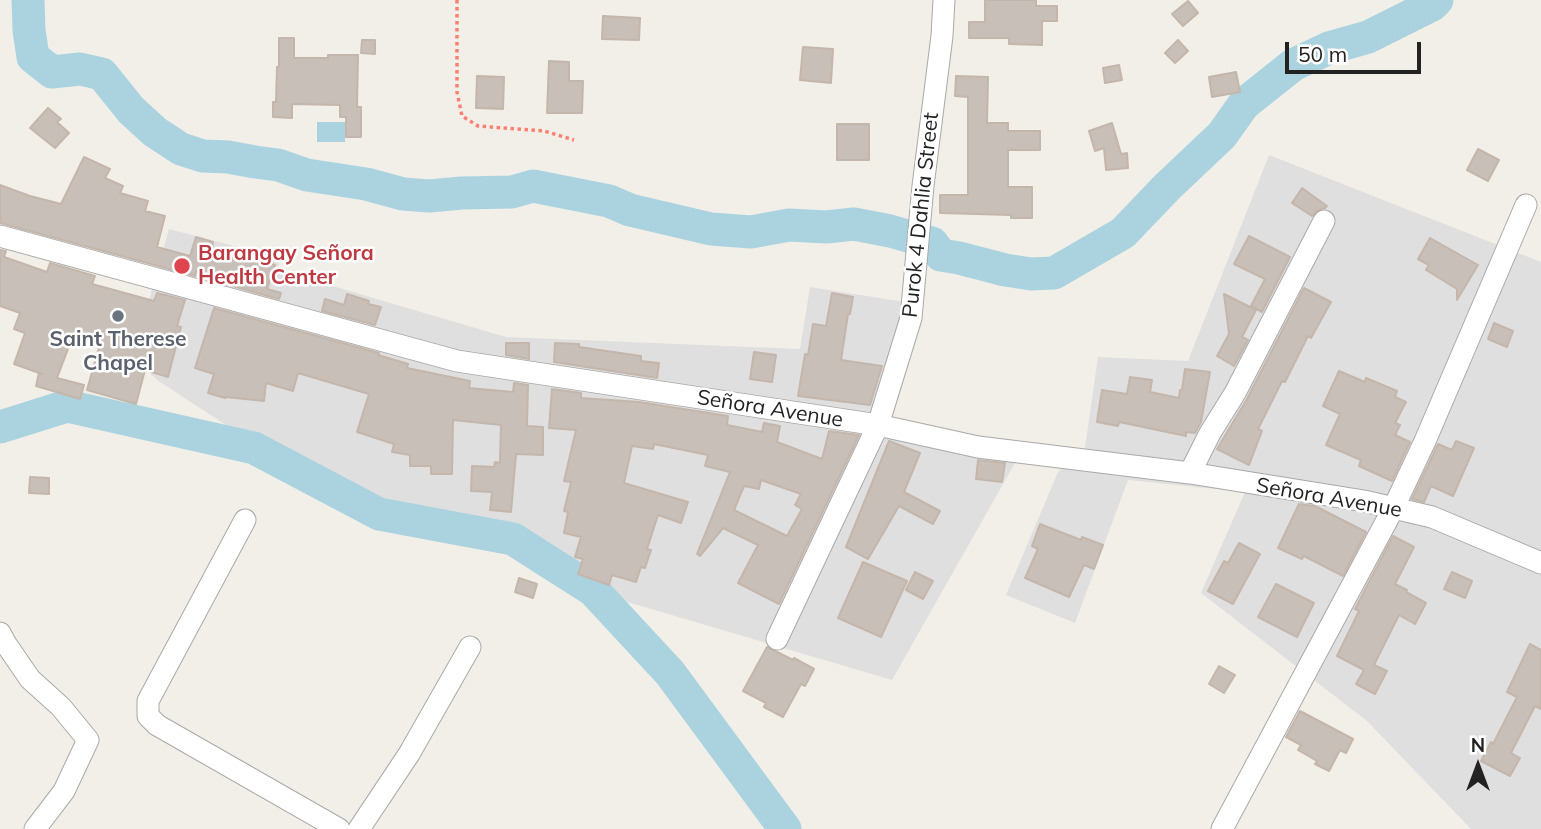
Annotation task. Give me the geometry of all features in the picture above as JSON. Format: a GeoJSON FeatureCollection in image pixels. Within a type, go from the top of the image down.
{"type":"FeatureCollection","features":[{"type":"Feature","properties":{"kind":"street","name":"Purok 4 Dahlia Street"},"geometry":{"type":"LineString","coordinates":[[777,639],[878,425],[911,318],[944,0]]}},
{"type":"Feature","properties":{"kind":"street"},"geometry":{"type":"LineString","coordinates":[[1222,829],[1393,509],[1526,205]]}},
{"type":"Feature","properties":{"kind":"street"},"geometry":{"type":"LineString","coordinates":[[1190,473],[1210,433],[1236,393],[1324,221]]}},
{"type":"Feature","properties":{"kind":"street","name":"Señora Avenue"},"geometry":{"type":"LineString","coordinates":[[0,236],[457,361],[878,425],[978,447],[1190,473],[1364,501],[1432,517],[1541,563]]}},
{"type":"Feature","properties":{"kind":"street"},"geometry":{"type":"LineString","coordinates":[[245,520],[148,701],[148,716],[158,725],[339,829]]}},
{"type":"Feature","properties":{"kind":"street"},"geometry":{"type":"LineString","coordinates":[[0,633],[30,679],[61,707],[88,740],[64,791],[35,829]]}},
{"type":"Feature","properties":{"kind":"street"},"geometry":{"type":"LineString","coordinates":[[359,829],[409,754],[470,647]]}},
{"type":"Feature","properties":{"kind":"path"},"geometry":{"type":"LineString","coordinates":[[457,0],[457,92],[462,116],[478,126],[544,131],[574,141]]}},
{"type":"Feature","properties":{"kind":"shaded area"},"geometry":{"type":"Polygon","coordinates":[[[1269,155],[1541,262],[1541,829],[1471,829],[1367,721],[1201,593],[1245,492],[1128,480],[1075,623],[1006,595],[1058,472],[1085,448],[1098,357],[1188,361],[1269,155]]]}},
{"type":"Feature","properties":{"kind":"shaded area"},"geometry":{"type":"Polygon","coordinates":[[[169,229],[280,258],[278,270],[506,337],[800,349],[810,287],[911,303],[882,431],[1015,456],[1015,463],[892,680],[614,598],[595,589],[513,537],[381,510],[255,444],[157,380],[135,359],[169,229]]]}},
{"type":"Feature","properties":{"kind":"water"},"geometry":{"type":"Polygon","coordinates":[[[317,122],[345,122],[345,142],[317,142],[317,122]]]}},
{"type":"Feature","properties":{"kind":"building"},"geometry":{"type":"Polygon","coordinates":[[[985,0],[1036,0],[1036,6],[1057,6],[1057,21],[1042,21],[1042,45],[1009,44],[1009,38],[969,38],[969,22],[985,22],[985,0]]]}},
{"type":"Feature","properties":{"kind":"building"},"geometry":{"type":"Polygon","coordinates":[[[1188,1],[1198,13],[1183,26],[1172,14],[1188,1]]]}},
{"type":"Feature","properties":{"kind":"building"},"geometry":{"type":"Polygon","coordinates":[[[603,16],[640,18],[639,40],[602,39],[603,16]]]}},
{"type":"Feature","properties":{"kind":"building"},"geometry":{"type":"Polygon","coordinates":[[[279,38],[294,38],[294,58],[358,55],[357,107],[361,107],[361,137],[346,137],[346,117],[340,117],[340,105],[292,104],[292,118],[273,117],[279,67],[279,38]]]}},
{"type":"Feature","properties":{"kind":"building"},"geometry":{"type":"Polygon","coordinates":[[[362,40],[375,40],[375,54],[361,53],[362,40]]]}},
{"type":"Feature","properties":{"kind":"building"},"geometry":{"type":"Polygon","coordinates":[[[1178,40],[1188,51],[1175,63],[1165,53],[1178,40]]]}},
{"type":"Feature","properties":{"kind":"building"},"geometry":{"type":"Polygon","coordinates":[[[803,47],[833,49],[831,83],[800,80],[803,47]]]}},
{"type":"Feature","properties":{"kind":"building"},"geometry":{"type":"Polygon","coordinates":[[[549,61],[569,62],[569,81],[583,81],[582,113],[547,113],[549,61]]]}},
{"type":"Feature","properties":{"kind":"building"},"geometry":{"type":"Polygon","coordinates":[[[1119,65],[1122,80],[1105,83],[1103,68],[1119,65]]]}},
{"type":"Feature","properties":{"kind":"building"},"geometry":{"type":"Polygon","coordinates":[[[1236,72],[1240,92],[1212,97],[1209,77],[1236,72]]]}},
{"type":"Feature","properties":{"kind":"building"},"geometry":{"type":"Polygon","coordinates":[[[477,76],[504,77],[503,109],[476,108],[477,76]]]}},
{"type":"Feature","properties":{"kind":"building"},"geometry":{"type":"Polygon","coordinates":[[[956,76],[988,77],[987,123],[1008,123],[1008,131],[1040,131],[1040,150],[1008,150],[1008,187],[1032,187],[1032,218],[940,213],[940,195],[968,195],[968,97],[955,96],[956,76]]]}},
{"type":"Feature","properties":{"kind":"building"},"geometry":{"type":"Polygon","coordinates":[[[48,108],[61,119],[57,122],[69,133],[55,148],[30,128],[48,108]]]}},
{"type":"Feature","properties":{"kind":"building"},"geometry":{"type":"Polygon","coordinates":[[[1112,123],[1121,154],[1127,153],[1128,168],[1106,170],[1104,148],[1095,151],[1089,131],[1112,123]]]}},
{"type":"Feature","properties":{"kind":"building"},"geometry":{"type":"Polygon","coordinates":[[[837,124],[869,124],[869,160],[837,160],[837,124]]]}},
{"type":"Feature","properties":{"kind":"building"},"geometry":{"type":"Polygon","coordinates":[[[1478,149],[1499,160],[1488,181],[1467,170],[1478,149]]]}},
{"type":"Feature","properties":{"kind":"building"},"geometry":{"type":"Polygon","coordinates":[[[84,157],[110,169],[105,178],[123,186],[120,193],[148,201],[145,211],[165,216],[157,247],[190,256],[196,237],[213,242],[212,248],[240,258],[241,254],[275,265],[267,289],[281,293],[279,299],[222,283],[223,280],[196,271],[195,276],[0,223],[0,185],[61,204],[84,157]]]}},
{"type":"Feature","properties":{"kind":"building"},"geometry":{"type":"Polygon","coordinates":[[[1302,188],[1327,206],[1312,216],[1292,203],[1302,188]]]}},
{"type":"Feature","properties":{"kind":"building"},"geometry":{"type":"Polygon","coordinates":[[[1249,236],[1290,257],[1262,312],[1251,306],[1265,279],[1234,264],[1249,236]]]}},
{"type":"Feature","properties":{"kind":"building"},"geometry":{"type":"Polygon","coordinates":[[[1430,238],[1478,265],[1457,300],[1457,289],[1426,270],[1429,265],[1418,259],[1430,238]]]}},
{"type":"Feature","properties":{"kind":"building"},"geometry":{"type":"Polygon","coordinates":[[[0,250],[6,251],[4,257],[47,272],[50,263],[95,276],[92,284],[154,301],[157,293],[185,300],[177,326],[181,327],[168,377],[145,370],[136,404],[87,390],[100,344],[74,333],[57,378],[84,385],[80,399],[36,386],[39,373],[42,374],[14,364],[25,333],[14,329],[20,313],[0,306],[0,250]]]}},
{"type":"Feature","properties":{"kind":"building"},"geometry":{"type":"Polygon","coordinates":[[[1304,288],[1331,302],[1311,338],[1308,336],[1285,382],[1282,381],[1258,429],[1262,431],[1249,465],[1217,449],[1247,399],[1304,288]]]}},
{"type":"Feature","properties":{"kind":"building"},"geometry":{"type":"Polygon","coordinates":[[[832,293],[853,297],[841,360],[882,366],[870,405],[798,396],[813,324],[826,326],[832,293]]]}},
{"type":"Feature","properties":{"kind":"building"},"geometry":{"type":"Polygon","coordinates":[[[347,294],[381,307],[375,325],[322,311],[325,299],[344,305],[347,294]]]}},
{"type":"Feature","properties":{"kind":"building"},"geometry":{"type":"Polygon","coordinates":[[[1224,294],[1256,310],[1242,337],[1248,340],[1234,366],[1217,356],[1229,334],[1224,294]]]}},
{"type":"Feature","properties":{"kind":"building"},"geometry":{"type":"Polygon","coordinates":[[[214,308],[379,353],[378,355],[408,364],[407,368],[470,381],[469,388],[513,392],[514,383],[528,385],[527,426],[543,427],[543,455],[516,454],[511,512],[490,510],[492,492],[471,491],[472,466],[494,467],[495,462],[500,463],[501,425],[453,420],[452,474],[431,474],[431,466],[410,466],[410,455],[392,452],[394,444],[357,432],[369,394],[298,373],[293,391],[266,383],[264,401],[225,398],[208,393],[214,374],[195,368],[214,308]]]}},
{"type":"Feature","properties":{"kind":"building"},"geometry":{"type":"Polygon","coordinates":[[[1494,323],[1513,331],[1507,347],[1488,339],[1494,323]]]}},
{"type":"Feature","properties":{"kind":"building"},"geometry":{"type":"Polygon","coordinates":[[[506,343],[529,343],[529,359],[506,355],[506,343]]]}},
{"type":"Feature","properties":{"kind":"building"},"geometry":{"type":"Polygon","coordinates":[[[555,343],[579,344],[579,347],[641,356],[641,361],[659,363],[657,378],[554,362],[555,343]]]}},
{"type":"Feature","properties":{"kind":"building"},"geometry":{"type":"Polygon","coordinates":[[[754,352],[776,355],[772,382],[750,379],[754,352]]]}},
{"type":"Feature","properties":{"kind":"building"},"geometry":{"type":"Polygon","coordinates":[[[1185,369],[1210,372],[1201,422],[1195,433],[1186,432],[1186,436],[1119,422],[1118,426],[1097,422],[1102,390],[1127,394],[1130,377],[1152,380],[1150,392],[1179,398],[1185,369]]]}},
{"type":"Feature","properties":{"kind":"building"},"geometry":{"type":"Polygon","coordinates":[[[1339,371],[1365,382],[1366,378],[1397,391],[1395,397],[1406,402],[1395,423],[1400,425],[1395,435],[1410,442],[1392,481],[1359,466],[1361,460],[1326,445],[1340,414],[1323,406],[1339,371]]]}},
{"type":"Feature","properties":{"kind":"building"},"geometry":{"type":"Polygon","coordinates":[[[552,389],[581,393],[581,398],[639,402],[728,416],[727,425],[762,432],[764,423],[780,426],[777,442],[822,459],[829,431],[859,435],[779,604],[738,583],[758,545],[723,528],[700,556],[697,554],[730,472],[705,466],[708,455],[654,444],[653,449],[632,446],[624,483],[688,502],[681,523],[658,515],[647,549],[651,550],[645,568],[641,567],[636,582],[612,575],[609,585],[578,574],[583,559],[575,557],[581,537],[564,533],[568,512],[564,511],[571,482],[564,481],[576,430],[549,428],[552,389]],[[761,480],[759,489],[744,486],[734,510],[787,536],[802,509],[795,505],[801,494],[761,480]]]}},
{"type":"Feature","properties":{"kind":"building"},"geometry":{"type":"Polygon","coordinates":[[[889,441],[920,453],[904,492],[940,511],[933,524],[899,506],[868,559],[846,547],[889,441]]]}},
{"type":"Feature","properties":{"kind":"building"},"geometry":{"type":"Polygon","coordinates":[[[1456,441],[1474,448],[1453,496],[1431,486],[1424,502],[1412,499],[1438,444],[1452,450],[1456,441]]]}},
{"type":"Feature","properties":{"kind":"building"},"geometry":{"type":"Polygon","coordinates":[[[978,460],[1005,463],[1002,482],[976,479],[978,460]]]}},
{"type":"Feature","properties":{"kind":"building"},"geometry":{"type":"Polygon","coordinates":[[[30,477],[49,478],[49,494],[29,493],[30,477]]]}},
{"type":"Feature","properties":{"kind":"building"},"geometry":{"type":"Polygon","coordinates":[[[1299,504],[1315,506],[1366,532],[1343,576],[1304,556],[1302,559],[1278,548],[1299,504]]]}},
{"type":"Feature","properties":{"kind":"building"},"geometry":{"type":"Polygon","coordinates":[[[1040,524],[1081,540],[1082,537],[1103,545],[1094,569],[1084,565],[1069,597],[1025,578],[1038,549],[1032,546],[1040,524]]]}},
{"type":"Feature","properties":{"kind":"building"},"geometry":{"type":"Polygon","coordinates":[[[1393,536],[1414,547],[1395,584],[1426,603],[1415,624],[1399,615],[1374,665],[1387,671],[1375,694],[1356,684],[1364,670],[1337,656],[1359,611],[1355,609],[1393,536]]]}},
{"type":"Feature","properties":{"kind":"building"},"geometry":{"type":"Polygon","coordinates":[[[1239,543],[1260,554],[1233,604],[1208,591],[1224,561],[1228,563],[1239,543]]]}},
{"type":"Feature","properties":{"kind":"building"},"geometry":{"type":"Polygon","coordinates":[[[863,562],[907,581],[881,637],[838,618],[863,562]]]}},
{"type":"Feature","properties":{"kind":"building"},"geometry":{"type":"Polygon","coordinates":[[[915,572],[933,581],[923,599],[906,590],[915,572]]]}},
{"type":"Feature","properties":{"kind":"building"},"geometry":{"type":"Polygon","coordinates":[[[1452,572],[1472,581],[1465,598],[1444,589],[1452,572]]]}},
{"type":"Feature","properties":{"kind":"building"},"geometry":{"type":"Polygon","coordinates":[[[519,578],[537,584],[533,598],[515,592],[519,578]]]}},
{"type":"Feature","properties":{"kind":"building"},"geometry":{"type":"Polygon","coordinates":[[[1276,584],[1314,603],[1297,637],[1258,617],[1276,584]]]}},
{"type":"Feature","properties":{"kind":"building"},"geometry":{"type":"Polygon","coordinates":[[[1530,644],[1541,650],[1541,709],[1535,706],[1511,753],[1520,758],[1510,776],[1481,761],[1491,742],[1493,744],[1517,697],[1507,692],[1530,644]]]}},
{"type":"Feature","properties":{"kind":"building"},"geometry":{"type":"Polygon","coordinates":[[[767,647],[814,669],[805,686],[801,684],[783,717],[764,707],[766,703],[743,691],[767,647]]]}},
{"type":"Feature","properties":{"kind":"building"},"geometry":{"type":"Polygon","coordinates":[[[1219,666],[1235,675],[1224,693],[1209,684],[1219,666]]]}},
{"type":"Feature","properties":{"kind":"building"},"geometry":{"type":"Polygon","coordinates":[[[1300,711],[1353,739],[1346,753],[1340,750],[1329,771],[1315,764],[1317,761],[1298,750],[1301,745],[1286,737],[1300,711]]]}},
{"type":"Feature","properties":{"kind":"waterway"},"geometry":{"type":"LineString","coordinates":[[28,0],[33,57],[52,72],[80,69],[102,74],[131,110],[155,132],[181,149],[203,156],[278,165],[307,175],[366,184],[403,194],[429,196],[512,192],[533,186],[609,201],[630,210],[711,229],[751,232],[789,225],[826,227],[854,224],[932,243],[941,255],[1031,274],[1054,273],[1123,233],[1222,135],[1244,104],[1293,65],[1329,48],[1368,37],[1437,0]]}},
{"type":"Feature","properties":{"kind":"waterway"},"geometry":{"type":"LineString","coordinates":[[0,427],[67,406],[254,448],[379,514],[513,539],[593,590],[670,673],[785,829]]}},
{"type":"Feature","properties":{"kind":"place","name":"Barangay Señora Health Center"},"geometry":{"type":"Point","coordinates":[182,266]}},
{"type":"Feature","properties":{"kind":"place","name":"Saint Therese Chapel"},"geometry":{"type":"Point","coordinates":[118,316]}}]}
